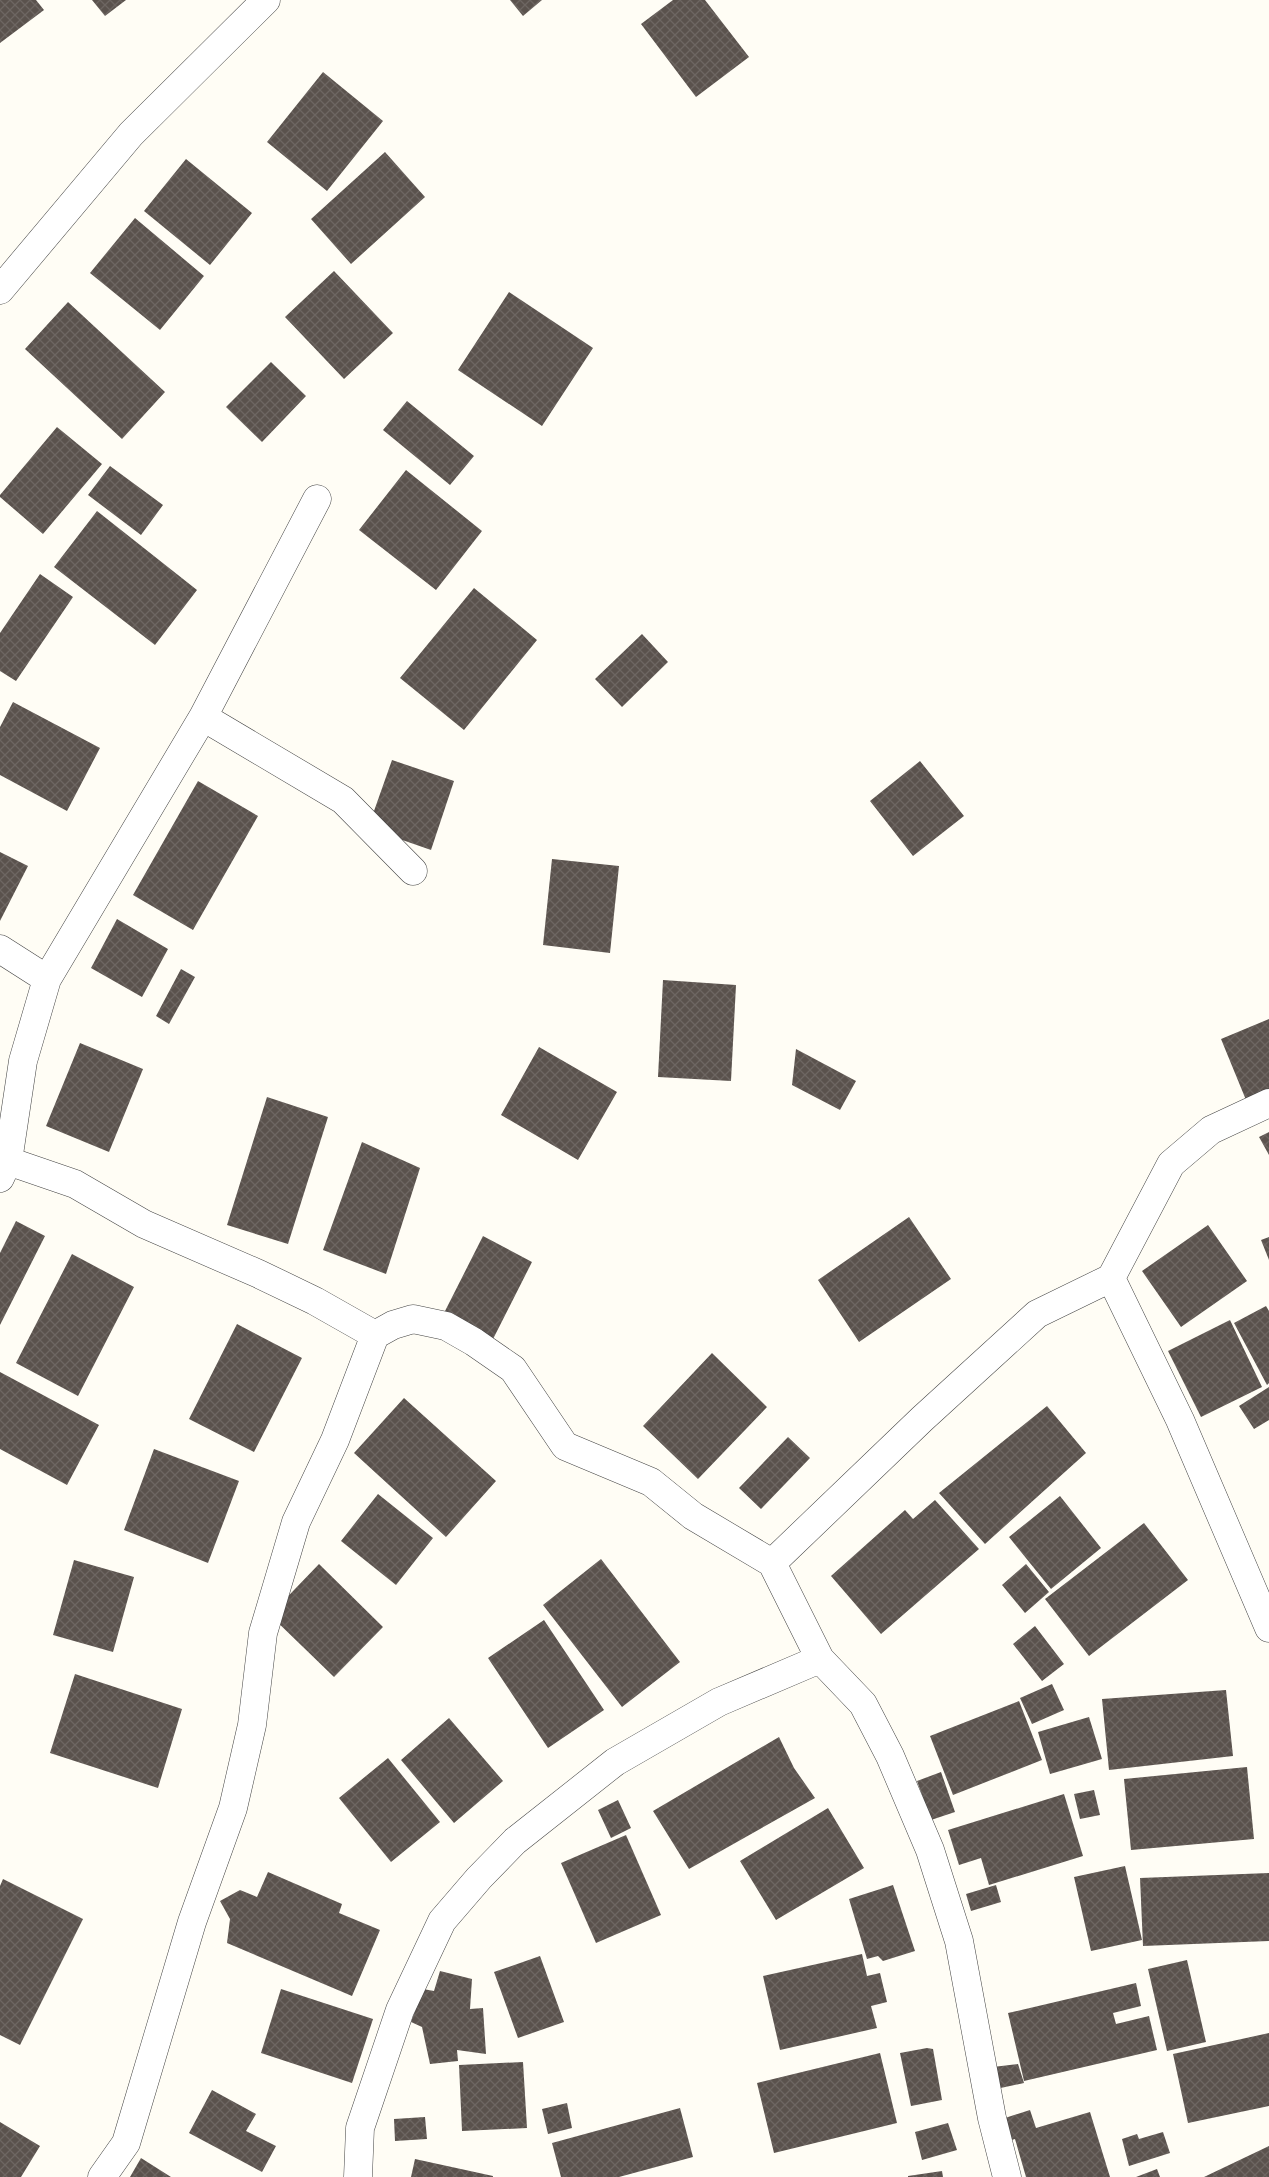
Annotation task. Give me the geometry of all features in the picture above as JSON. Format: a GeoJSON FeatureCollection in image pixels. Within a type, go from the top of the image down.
{"type":"FeatureCollection","features":[{"type":"Feature","properties":{"kind":"street"},"geometry":{"type":"LineString","coordinates":[[0,290],[131,134],[266,0]]}},
{"type":"Feature","properties":{"kind":"street"},"geometry":{"type":"LineString","coordinates":[[317,499],[203,717],[47,978],[23,1061],[4,1169],[75,1184],[144,1224],[259,1274],[315,1301],[375,1335]]}},
{"type":"Feature","properties":{"kind":"street"},"geometry":{"type":"LineString","coordinates":[[203,717],[343,800],[412,871]]}},
{"type":"Feature","properties":{"kind":"street"},"geometry":{"type":"LineString","coordinates":[[0,949],[47,978]]}},
{"type":"Feature","properties":{"kind":"street"},"geometry":{"type":"LineString","coordinates":[[772,1564],[922,1419],[1037,1314],[1111,1278],[1171,1164],[1211,1130],[1269,1103]]}},
{"type":"Feature","properties":{"kind":"street"},"geometry":{"type":"LineString","coordinates":[[1111,1278],[1180,1420],[1269,1628]]}},
{"type":"Feature","properties":{"kind":"street"},"geometry":{"type":"LineString","coordinates":[[102,2177],[126,2143],[192,1922],[232,1808],[252,1725],[263,1633],[296,1522],[335,1440],[375,1335],[393,1324],[413,1319],[446,1326],[474,1342],[513,1369],[565,1446],[651,1482],[693,1516],[772,1564],[820,1659],[863,1704],[890,1756],[930,1850],[959,1941],[992,2118],[1007,2177]]}},
{"type":"Feature","properties":{"kind":"street"},"geometry":{"type":"LineString","coordinates":[[358,2177],[360,2128],[400,2010],[442,1921],[479,1878],[515,1841],[615,1762],[719,1702],[820,1659]]}},
{"type":"Feature","properties":{"kind":"building"},"geometry":{"type":"Polygon","coordinates":[[[0,0],[36,0],[44,10],[0,43],[0,0]]]}},
{"type":"Feature","properties":{"kind":"building"},"geometry":{"type":"Polygon","coordinates":[[[92,0],[126,0],[105,16],[92,0]]]}},
{"type":"Feature","properties":{"kind":"building"},"geometry":{"type":"Polygon","coordinates":[[[510,0],[542,0],[523,16],[510,0]]]}},
{"type":"Feature","properties":{"kind":"building"},"geometry":{"type":"Polygon","coordinates":[[[673,0],[705,0],[749,57],[696,97],[641,24],[673,0]]]}},
{"type":"Feature","properties":{"kind":"building"},"geometry":{"type":"Polygon","coordinates":[[[323,72],[383,121],[327,191],[267,142],[323,72]]]}},
{"type":"Feature","properties":{"kind":"building"},"geometry":{"type":"Polygon","coordinates":[[[385,152],[425,197],[351,264],[311,219],[385,152]]]}},
{"type":"Feature","properties":{"kind":"building"},"geometry":{"type":"Polygon","coordinates":[[[186,159],[252,213],[210,265],[144,211],[186,159]]]}},
{"type":"Feature","properties":{"kind":"building"},"geometry":{"type":"Polygon","coordinates":[[[135,218],[204,276],[160,330],[90,273],[135,218]]]}},
{"type":"Feature","properties":{"kind":"building"},"geometry":{"type":"Polygon","coordinates":[[[334,271],[393,333],[344,379],[285,317],[334,271]]]}},
{"type":"Feature","properties":{"kind":"building"},"geometry":{"type":"Polygon","coordinates":[[[509,292],[593,348],[542,426],[458,370],[509,292]]]}},
{"type":"Feature","properties":{"kind":"building"},"geometry":{"type":"Polygon","coordinates":[[[68,302],[165,392],[122,439],[25,349],[68,302]]]}},
{"type":"Feature","properties":{"kind":"building"},"geometry":{"type":"Polygon","coordinates":[[[271,362],[306,396],[262,442],[226,407],[271,362]]]}},
{"type":"Feature","properties":{"kind":"building"},"geometry":{"type":"Polygon","coordinates":[[[407,401],[474,456],[450,485],[383,430],[407,401]]]}},
{"type":"Feature","properties":{"kind":"building"},"geometry":{"type":"Polygon","coordinates":[[[57,427],[102,464],[43,534],[0,495],[57,427]]]}},
{"type":"Feature","properties":{"kind":"building"},"geometry":{"type":"Polygon","coordinates":[[[110,466],[163,505],[141,535],[88,495],[110,466]]]}},
{"type":"Feature","properties":{"kind":"building"},"geometry":{"type":"Polygon","coordinates":[[[406,470],[482,531],[436,590],[359,530],[406,470]]]}},
{"type":"Feature","properties":{"kind":"building"},"geometry":{"type":"Polygon","coordinates":[[[97,511],[197,590],[155,645],[54,567],[97,511]]]}},
{"type":"Feature","properties":{"kind":"building"},"geometry":{"type":"Polygon","coordinates":[[[40,574],[73,597],[16,681],[0,671],[0,633],[40,574]]]}},
{"type":"Feature","properties":{"kind":"building"},"geometry":{"type":"Polygon","coordinates":[[[474,588],[537,640],[464,730],[400,678],[474,588]]]}},
{"type":"Feature","properties":{"kind":"building"},"geometry":{"type":"Polygon","coordinates":[[[642,634],[668,662],[622,707],[595,679],[642,634]]]}},
{"type":"Feature","properties":{"kind":"building"},"geometry":{"type":"Polygon","coordinates":[[[13,702],[100,748],[67,811],[0,775],[0,727],[13,702]]]}},
{"type":"Feature","properties":{"kind":"building"},"geometry":{"type":"Polygon","coordinates":[[[392,760],[454,781],[431,850],[368,828],[392,760]]]}},
{"type":"Feature","properties":{"kind":"building"},"geometry":{"type":"Polygon","coordinates":[[[920,761],[964,816],[913,856],[870,801],[920,761]]]}},
{"type":"Feature","properties":{"kind":"building"},"geometry":{"type":"Polygon","coordinates":[[[198,781],[258,816],[193,930],[133,895],[198,781]]]}},
{"type":"Feature","properties":{"kind":"building"},"geometry":{"type":"Polygon","coordinates":[[[0,852],[28,866],[0,921],[0,852]]]}},
{"type":"Feature","properties":{"kind":"building"},"geometry":{"type":"Polygon","coordinates":[[[552,859],[619,866],[610,953],[543,945],[552,859]]]}},
{"type":"Feature","properties":{"kind":"building"},"geometry":{"type":"Polygon","coordinates":[[[117,919],[168,949],[142,997],[91,968],[117,919]]]}},
{"type":"Feature","properties":{"kind":"building"},"geometry":{"type":"Polygon","coordinates":[[[181,969],[195,977],[169,1024],[156,1016],[181,969]]]}},
{"type":"Feature","properties":{"kind":"building"},"geometry":{"type":"Polygon","coordinates":[[[663,980],[736,985],[731,1081],[658,1077],[663,980]]]}},
{"type":"Feature","properties":{"kind":"building"},"geometry":{"type":"Polygon","coordinates":[[[1269,1019],[1269,1090],[1246,1100],[1221,1039],[1269,1019]]]}},
{"type":"Feature","properties":{"kind":"building"},"geometry":{"type":"Polygon","coordinates":[[[80,1043],[143,1069],[109,1152],[46,1126],[80,1043]]]}},
{"type":"Feature","properties":{"kind":"building"},"geometry":{"type":"Polygon","coordinates":[[[539,1047],[617,1092],[578,1160],[501,1115],[539,1047]]]}},
{"type":"Feature","properties":{"kind":"building"},"geometry":{"type":"Polygon","coordinates":[[[796,1049],[856,1081],[840,1110],[792,1085],[796,1049]]]}},
{"type":"Feature","properties":{"kind":"building"},"geometry":{"type":"Polygon","coordinates":[[[267,1097],[328,1117],[288,1244],[227,1225],[267,1097]]]}},
{"type":"Feature","properties":{"kind":"building"},"geometry":{"type":"Polygon","coordinates":[[[1269,1132],[1269,1155],[1259,1137],[1269,1132]]]}},
{"type":"Feature","properties":{"kind":"building"},"geometry":{"type":"Polygon","coordinates":[[[362,1142],[420,1168],[386,1274],[323,1250],[362,1142]]]}},
{"type":"Feature","properties":{"kind":"building"},"geometry":{"type":"Polygon","coordinates":[[[909,1217],[951,1279],[859,1342],[818,1280],[909,1217]]]}},
{"type":"Feature","properties":{"kind":"building"},"geometry":{"type":"Polygon","coordinates":[[[16,1221],[45,1236],[0,1325],[0,1253],[16,1221]]]}},
{"type":"Feature","properties":{"kind":"building"},"geometry":{"type":"Polygon","coordinates":[[[1208,1225],[1247,1281],[1181,1327],[1142,1271],[1208,1225]]]}},
{"type":"Feature","properties":{"kind":"building"},"geometry":{"type":"Polygon","coordinates":[[[483,1236],[532,1262],[491,1343],[442,1317],[483,1236]]]}},
{"type":"Feature","properties":{"kind":"building"},"geometry":{"type":"Polygon","coordinates":[[[1269,1237],[1269,1260],[1261,1240],[1269,1237]]]}},
{"type":"Feature","properties":{"kind":"building"},"geometry":{"type":"Polygon","coordinates":[[[72,1254],[134,1287],[78,1396],[16,1363],[72,1254]]]}},
{"type":"Feature","properties":{"kind":"building"},"geometry":{"type":"Polygon","coordinates":[[[1266,1306],[1269,1311],[1269,1383],[1267,1385],[1234,1323],[1266,1306]]]}},
{"type":"Feature","properties":{"kind":"building"},"geometry":{"type":"Polygon","coordinates":[[[1230,1320],[1262,1387],[1201,1417],[1168,1351],[1230,1320]]]}},
{"type":"Feature","properties":{"kind":"building"},"geometry":{"type":"Polygon","coordinates":[[[237,1324],[302,1358],[254,1452],[189,1419],[237,1324]]]}},
{"type":"Feature","properties":{"kind":"building"},"geometry":{"type":"Polygon","coordinates":[[[712,1353],[767,1407],[698,1479],[643,1426],[712,1353]]]}},
{"type":"Feature","properties":{"kind":"building"},"geometry":{"type":"Polygon","coordinates":[[[0,1372],[99,1425],[67,1485],[0,1449],[0,1372]]]}},
{"type":"Feature","properties":{"kind":"building"},"geometry":{"type":"Polygon","coordinates":[[[1269,1387],[1269,1420],[1254,1429],[1239,1406],[1269,1387]]]}},
{"type":"Feature","properties":{"kind":"building"},"geometry":{"type":"Polygon","coordinates":[[[404,1398],[496,1481],[446,1537],[354,1453],[404,1398]]]}},
{"type":"Feature","properties":{"kind":"building"},"geometry":{"type":"Polygon","coordinates":[[[1047,1406],[1086,1453],[985,1544],[939,1493],[1047,1406]]]}},
{"type":"Feature","properties":{"kind":"building"},"geometry":{"type":"Polygon","coordinates":[[[788,1437],[810,1458],[761,1509],[739,1488],[788,1437]]]}},
{"type":"Feature","properties":{"kind":"building"},"geometry":{"type":"Polygon","coordinates":[[[154,1449],[239,1481],[208,1563],[124,1530],[154,1449]]]}},
{"type":"Feature","properties":{"kind":"building"},"geometry":{"type":"Polygon","coordinates":[[[378,1494],[433,1538],[396,1585],[341,1541],[378,1494]]]}},
{"type":"Feature","properties":{"kind":"building"},"geometry":{"type":"Polygon","coordinates":[[[1060,1496],[1101,1548],[1051,1589],[1009,1537],[1060,1496]]]}},
{"type":"Feature","properties":{"kind":"building"},"geometry":{"type":"Polygon","coordinates":[[[935,1500],[979,1549],[881,1634],[831,1576],[905,1510],[913,1519],[935,1500]]]}},
{"type":"Feature","properties":{"kind":"building"},"geometry":{"type":"Polygon","coordinates":[[[1144,1523],[1188,1580],[1089,1656],[1045,1599],[1144,1523]]]}},
{"type":"Feature","properties":{"kind":"building"},"geometry":{"type":"Polygon","coordinates":[[[601,1559],[680,1662],[622,1707],[543,1605],[601,1559]]]}},
{"type":"Feature","properties":{"kind":"building"},"geometry":{"type":"Polygon","coordinates":[[[74,1560],[134,1577],[113,1652],[53,1635],[74,1560]]]}},
{"type":"Feature","properties":{"kind":"building"},"geometry":{"type":"Polygon","coordinates":[[[319,1564],[383,1627],[334,1677],[270,1615],[319,1564]]]}},
{"type":"Feature","properties":{"kind":"building"},"geometry":{"type":"Polygon","coordinates":[[[1026,1564],[1049,1592],[1025,1613],[1002,1585],[1026,1564]]]}},
{"type":"Feature","properties":{"kind":"building"},"geometry":{"type":"Polygon","coordinates":[[[544,1620],[604,1710],[548,1748],[488,1658],[544,1620]]]}},
{"type":"Feature","properties":{"kind":"building"},"geometry":{"type":"Polygon","coordinates":[[[1035,1626],[1064,1664],[1042,1681],[1013,1644],[1035,1626]]]}},
{"type":"Feature","properties":{"kind":"building"},"geometry":{"type":"Polygon","coordinates":[[[75,1674],[182,1709],[158,1788],[50,1753],[75,1674]]]}},
{"type":"Feature","properties":{"kind":"building"},"geometry":{"type":"Polygon","coordinates":[[[1052,1684],[1064,1710],[1032,1724],[1020,1698],[1052,1684]]]}},
{"type":"Feature","properties":{"kind":"building"},"geometry":{"type":"Polygon","coordinates":[[[1226,1690],[1233,1756],[1109,1770],[1102,1699],[1226,1690]]]}},
{"type":"Feature","properties":{"kind":"building"},"geometry":{"type":"Polygon","coordinates":[[[1019,1701],[1042,1760],[953,1795],[930,1736],[1019,1701]]]}},
{"type":"Feature","properties":{"kind":"building"},"geometry":{"type":"Polygon","coordinates":[[[1089,1717],[1102,1759],[1050,1774],[1038,1732],[1089,1717]]]}},
{"type":"Feature","properties":{"kind":"building"},"geometry":{"type":"Polygon","coordinates":[[[449,1718],[503,1781],[454,1823],[401,1760],[449,1718]]]}},
{"type":"Feature","properties":{"kind":"building"},"geometry":{"type":"Polygon","coordinates":[[[779,1737],[794,1768],[815,1798],[689,1869],[653,1811],[779,1737]]]}},
{"type":"Feature","properties":{"kind":"building"},"geometry":{"type":"Polygon","coordinates":[[[388,1758],[440,1822],[391,1862],[339,1798],[388,1758]]]}},
{"type":"Feature","properties":{"kind":"building"},"geometry":{"type":"Polygon","coordinates":[[[1247,1767],[1254,1839],[1131,1850],[1124,1779],[1247,1767]]]}},
{"type":"Feature","properties":{"kind":"building"},"geometry":{"type":"Polygon","coordinates":[[[941,1772],[955,1812],[931,1820],[917,1781],[941,1772]]]}},
{"type":"Feature","properties":{"kind":"building"},"geometry":{"type":"Polygon","coordinates":[[[1094,1790],[1100,1815],[1080,1819],[1074,1794],[1094,1790]]]}},
{"type":"Feature","properties":{"kind":"building"},"geometry":{"type":"Polygon","coordinates":[[[1064,1794],[1083,1856],[989,1885],[981,1858],[959,1865],[948,1830],[1064,1794]]]}},
{"type":"Feature","properties":{"kind":"building"},"geometry":{"type":"Polygon","coordinates":[[[618,1800],[631,1828],[611,1838],[598,1810],[618,1800]]]}},
{"type":"Feature","properties":{"kind":"building"},"geometry":{"type":"Polygon","coordinates":[[[828,1808],[864,1868],[776,1920],[740,1861],[828,1808]]]}},
{"type":"Feature","properties":{"kind":"building"},"geometry":{"type":"Polygon","coordinates":[[[626,1835],[661,1915],[596,1943],[561,1863],[626,1835]]]}},
{"type":"Feature","properties":{"kind":"building"},"geometry":{"type":"Polygon","coordinates":[[[1125,1866],[1142,1940],[1091,1951],[1074,1877],[1125,1866]]]}},
{"type":"Feature","properties":{"kind":"building"},"geometry":{"type":"Polygon","coordinates":[[[268,1872],[342,1904],[339,1913],[380,1930],[352,1996],[227,1943],[230,1919],[220,1901],[240,1890],[257,1897],[268,1872]]]}},
{"type":"Feature","properties":{"kind":"building"},"geometry":{"type":"Polygon","coordinates":[[[1269,1873],[1269,1941],[1143,1946],[1140,1878],[1269,1873]]]}},
{"type":"Feature","properties":{"kind":"building"},"geometry":{"type":"Polygon","coordinates":[[[3,1879],[83,1919],[20,2045],[0,2035],[0,1886],[3,1879]]]}},
{"type":"Feature","properties":{"kind":"building"},"geometry":{"type":"Polygon","coordinates":[[[893,1885],[915,1951],[883,1961],[878,1956],[867,1959],[849,1899],[893,1885]]]}},
{"type":"Feature","properties":{"kind":"building"},"geometry":{"type":"Polygon","coordinates":[[[996,1885],[1001,1902],[971,1911],[966,1894],[996,1885]]]}},
{"type":"Feature","properties":{"kind":"building"},"geometry":{"type":"Polygon","coordinates":[[[862,1954],[867,1976],[880,1973],[887,2002],[871,2006],[877,2028],[780,2050],[763,1976],[862,1954]]]}},
{"type":"Feature","properties":{"kind":"building"},"geometry":{"type":"Polygon","coordinates":[[[540,1956],[564,2022],[518,2038],[494,1972],[540,1956]]]}},
{"type":"Feature","properties":{"kind":"building"},"geometry":{"type":"Polygon","coordinates":[[[1187,1960],[1206,2042],[1167,2051],[1148,1969],[1187,1960]]]}},
{"type":"Feature","properties":{"kind":"building"},"geometry":{"type":"Polygon","coordinates":[[[440,1971],[472,1979],[470,2009],[483,2008],[486,2054],[457,2050],[458,2061],[430,2064],[422,2027],[411,2022],[423,1989],[434,1991],[440,1971]]]}},
{"type":"Feature","properties":{"kind":"building"},"geometry":{"type":"Polygon","coordinates":[[[1136,1983],[1141,2006],[1113,2013],[1116,2024],[1149,2016],[1157,2050],[1024,2081],[1008,2013],[1136,1983]]]}},
{"type":"Feature","properties":{"kind":"building"},"geometry":{"type":"Polygon","coordinates":[[[281,1989],[373,2019],[352,2083],[261,2053],[281,1989]]]}},
{"type":"Feature","properties":{"kind":"building"},"geometry":{"type":"Polygon","coordinates":[[[1269,2033],[1269,2106],[1188,2123],[1173,2054],[1269,2033]]]}},
{"type":"Feature","properties":{"kind":"building"},"geometry":{"type":"Polygon","coordinates":[[[927,2048],[933,2049],[942,2100],[911,2106],[900,2053],[927,2048]]]}},
{"type":"Feature","properties":{"kind":"building"},"geometry":{"type":"Polygon","coordinates":[[[880,2053],[897,2123],[774,2153],[757,2083],[880,2053]]]}},
{"type":"Feature","properties":{"kind":"building"},"geometry":{"type":"Polygon","coordinates":[[[523,2062],[527,2128],[462,2131],[459,2065],[523,2062]]]}},
{"type":"Feature","properties":{"kind":"building"},"geometry":{"type":"Polygon","coordinates":[[[1018,2064],[1024,2083],[996,2089],[993,2067],[1018,2064]]]}},
{"type":"Feature","properties":{"kind":"building"},"geometry":{"type":"Polygon","coordinates":[[[212,2090],[256,2114],[246,2131],[276,2146],[262,2172],[189,2133],[212,2090]]]}},
{"type":"Feature","properties":{"kind":"building"},"geometry":{"type":"Polygon","coordinates":[[[567,2103],[572,2128],[548,2134],[542,2109],[567,2103]]]}},
{"type":"Feature","properties":{"kind":"building"},"geometry":{"type":"Polygon","coordinates":[[[680,2108],[693,2157],[619,2177],[561,2177],[552,2143],[680,2108]]]}},
{"type":"Feature","properties":{"kind":"building"},"geometry":{"type":"Polygon","coordinates":[[[1030,2110],[1036,2128],[1090,2112],[1110,2177],[1026,2177],[1015,2139],[1008,2141],[1002,2119],[1030,2110]]]}},
{"type":"Feature","properties":{"kind":"building"},"geometry":{"type":"Polygon","coordinates":[[[425,2117],[427,2139],[395,2141],[394,2119],[425,2117]]]}},
{"type":"Feature","properties":{"kind":"building"},"geometry":{"type":"Polygon","coordinates":[[[0,2122],[40,2146],[21,2177],[0,2177],[0,2122]]]}},
{"type":"Feature","properties":{"kind":"building"},"geometry":{"type":"Polygon","coordinates":[[[948,2123],[957,2150],[922,2160],[915,2132],[948,2123]]]}},
{"type":"Feature","properties":{"kind":"building"},"geometry":{"type":"Polygon","coordinates":[[[1163,2132],[1170,2153],[1129,2166],[1122,2139],[1137,2134],[1139,2139],[1163,2132]]]}},
{"type":"Feature","properties":{"kind":"building"},"geometry":{"type":"Polygon","coordinates":[[[1269,2146],[1269,2177],[1204,2177],[1269,2146]]]}},
{"type":"Feature","properties":{"kind":"building"},"geometry":{"type":"Polygon","coordinates":[[[141,2158],[171,2177],[130,2177],[141,2158]]]}},
{"type":"Feature","properties":{"kind":"building"},"geometry":{"type":"Polygon","coordinates":[[[415,2159],[493,2176],[493,2177],[411,2177],[415,2159]]]}},
{"type":"Feature","properties":{"kind":"building"},"geometry":{"type":"Polygon","coordinates":[[[1157,2169],[1160,2177],[1136,2177],[1157,2169]]]}},
{"type":"Feature","properties":{"kind":"building"},"geometry":{"type":"Polygon","coordinates":[[[942,2171],[943,2177],[908,2177],[908,2176],[942,2171]]]}}]}
